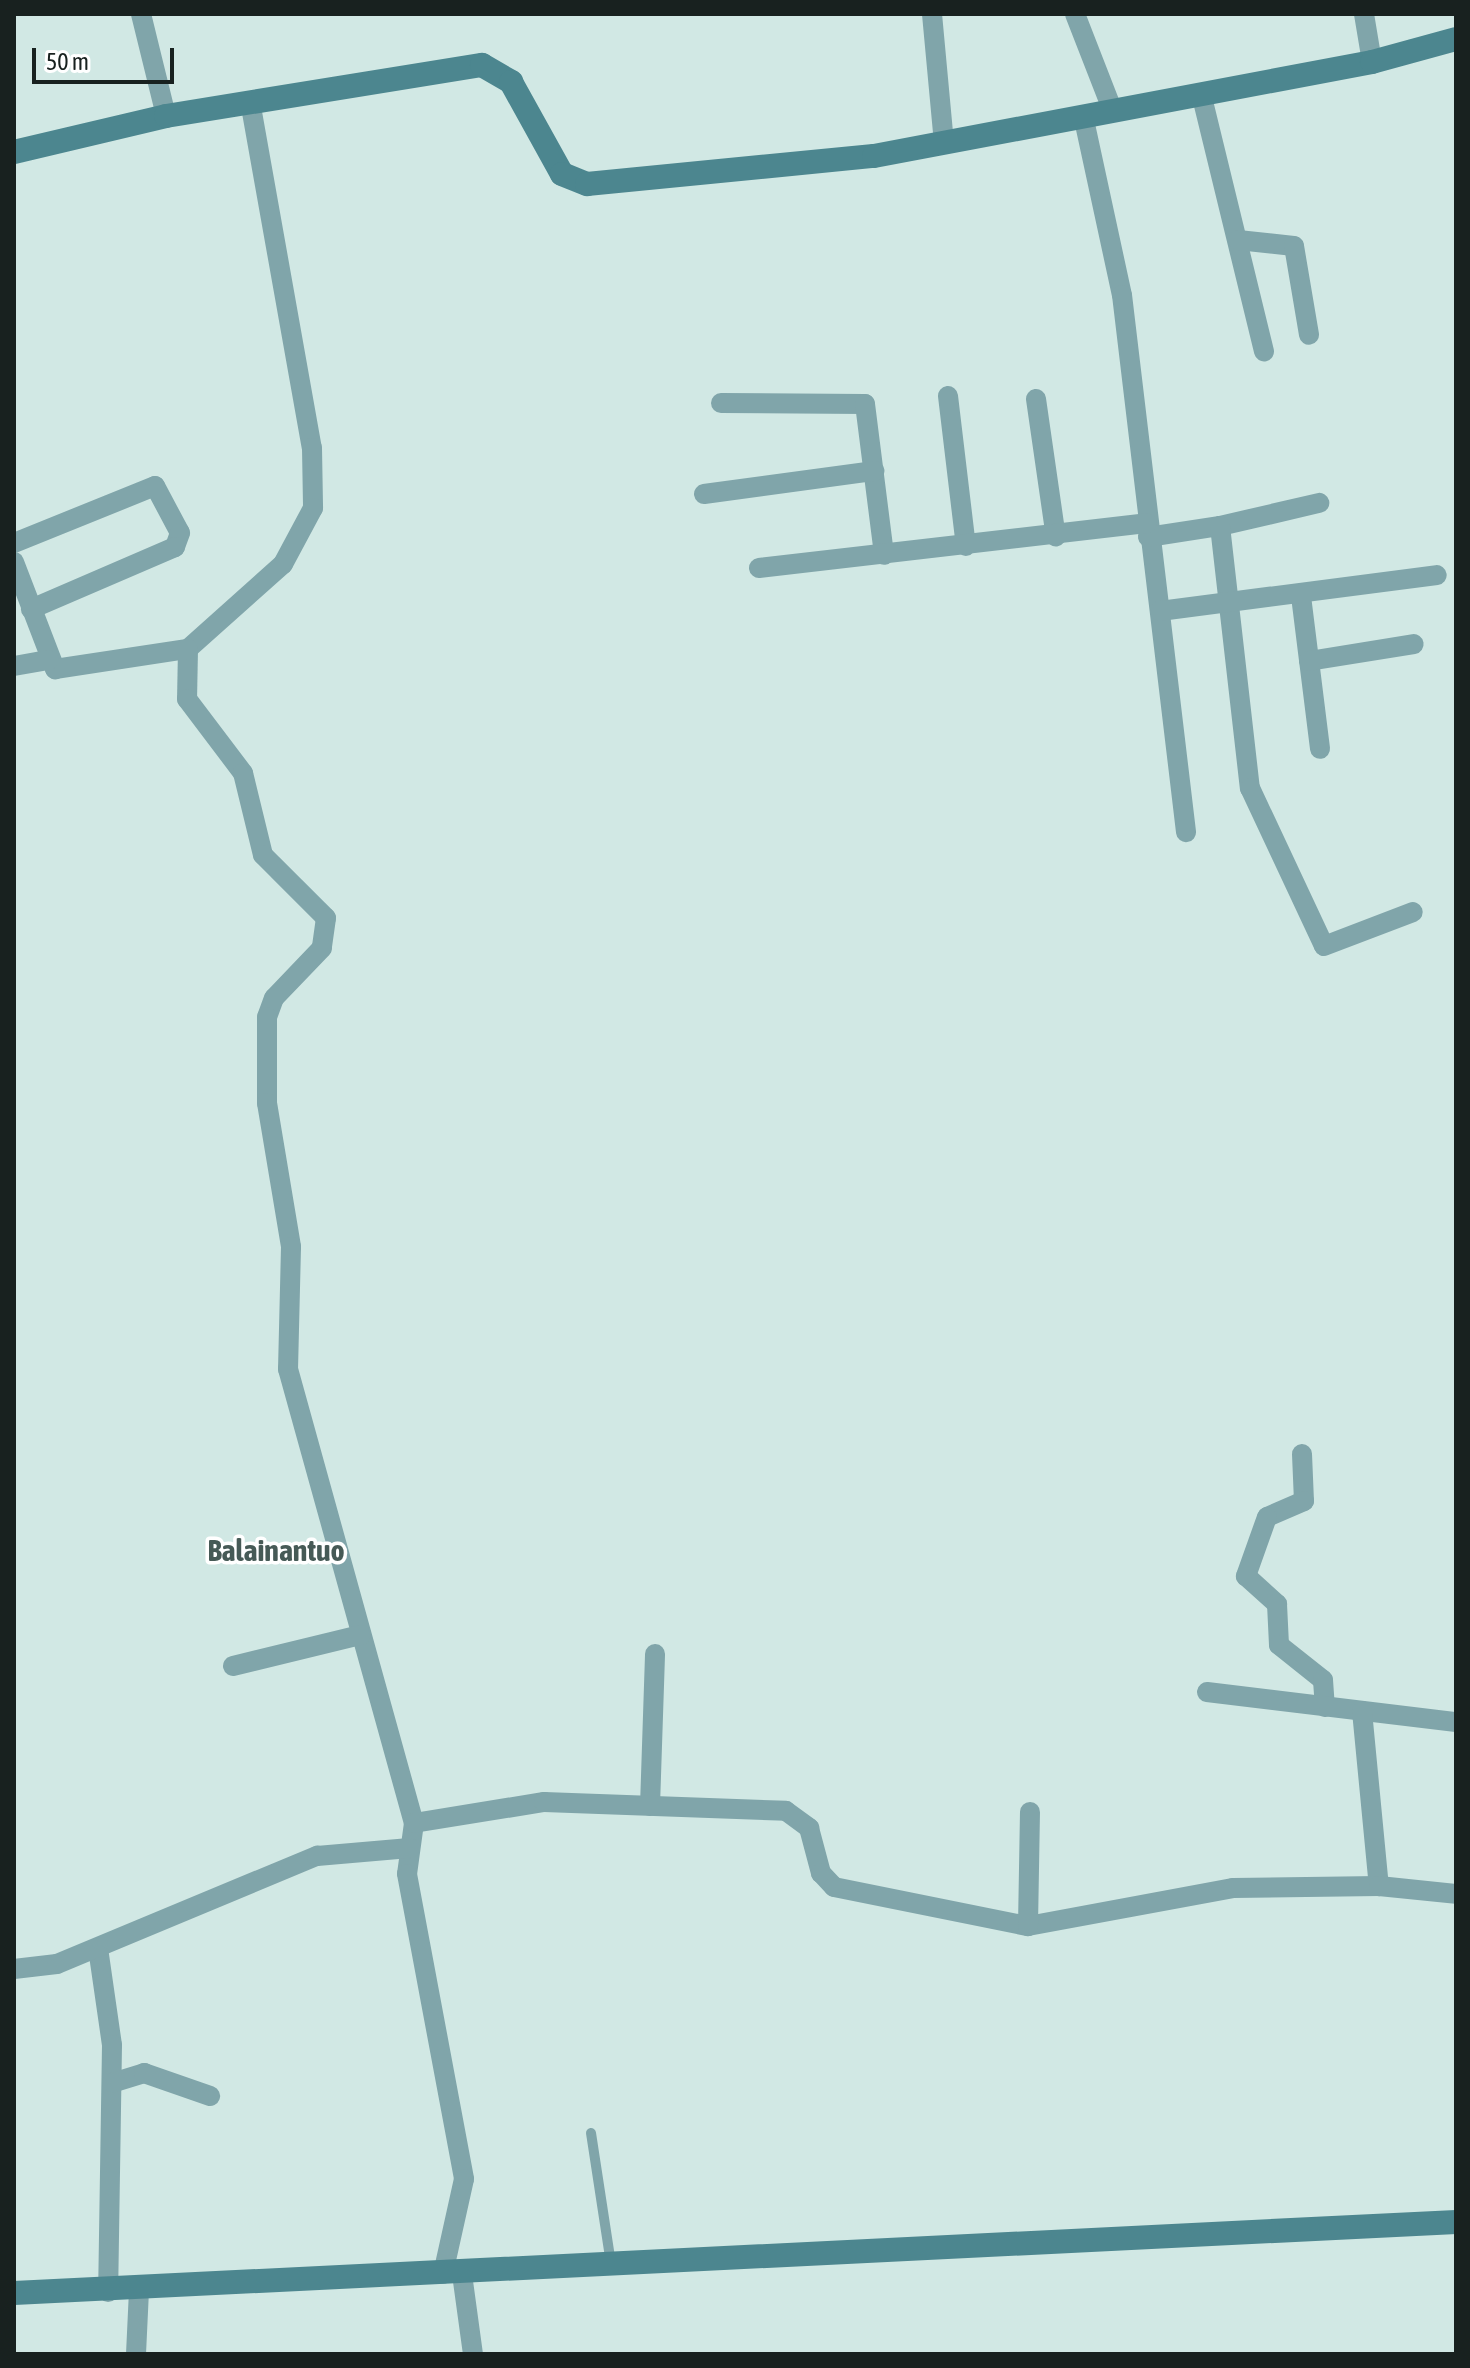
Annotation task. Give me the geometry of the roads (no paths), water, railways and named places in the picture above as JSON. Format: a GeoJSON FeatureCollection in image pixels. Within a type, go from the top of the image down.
{"type":"FeatureCollection","features":[{"type":"Feature","properties":{"kind":"street"},"geometry":{"type":"LineString","coordinates":[[141,14],[166,116]]}},
{"type":"Feature","properties":{"kind":"street"},"geometry":{"type":"LineString","coordinates":[[932,14],[944,143]]}},
{"type":"Feature","properties":{"kind":"street"},"geometry":{"type":"LineString","coordinates":[[1075,14],[1112,109]]}},
{"type":"Feature","properties":{"kind":"street"},"geometry":{"type":"LineString","coordinates":[[1364,14],[1372,62]]}},
{"type":"Feature","properties":{"kind":"street"},"geometry":{"type":"LineString","coordinates":[[14,152],[166,116],[491,66],[511,82],[562,174],[578,184],[826,162],[944,143],[1372,62],[1456,39]]}},
{"type":"Feature","properties":{"kind":"street"},"geometry":{"type":"LineString","coordinates":[[1201,93],[1264,351]]}},
{"type":"Feature","properties":{"kind":"street"},"geometry":{"type":"LineString","coordinates":[[14,562],[48,660],[65,671],[188,649],[283,564],[313,508],[312,448],[250,101]]}},
{"type":"Feature","properties":{"kind":"street"},"geometry":{"type":"LineString","coordinates":[[1083,115],[1122,295],[1147,530],[1160,611],[1186,832]]}},
{"type":"Feature","properties":{"kind":"street"},"geometry":{"type":"LineString","coordinates":[[1238,240],[1294,246],[1309,335]]}},
{"type":"Feature","properties":{"kind":"street"},"geometry":{"type":"LineString","coordinates":[[948,396],[966,546]]}},
{"type":"Feature","properties":{"kind":"street"},"geometry":{"type":"LineString","coordinates":[[1036,399],[1056,537]]}},
{"type":"Feature","properties":{"kind":"street"},"geometry":{"type":"LineString","coordinates":[[721,403],[862,401],[884,555]]}},
{"type":"Feature","properties":{"kind":"street"},"geometry":{"type":"LineString","coordinates":[[704,494],[874,471]]}},
{"type":"Feature","properties":{"kind":"street"},"geometry":{"type":"LineString","coordinates":[[14,543],[155,486],[180,533],[175,547],[31,609]]}},
{"type":"Feature","properties":{"kind":"street"},"geometry":{"type":"LineString","coordinates":[[759,568],[1056,537],[1220,526],[1319,503]]}},
{"type":"Feature","properties":{"kind":"street"},"geometry":{"type":"LineString","coordinates":[[1220,526],[1250,788],[1324,946],[1413,912]]}},
{"type":"Feature","properties":{"kind":"street"},"geometry":{"type":"LineString","coordinates":[[1160,611],[1301,596],[1437,575]]}},
{"type":"Feature","properties":{"kind":"street"},"geometry":{"type":"LineString","coordinates":[[1301,596],[1320,749]]}},
{"type":"Feature","properties":{"kind":"street"},"geometry":{"type":"LineString","coordinates":[[1309,661],[1414,644]]}},
{"type":"Feature","properties":{"kind":"street"},"geometry":{"type":"LineString","coordinates":[[188,649],[188,707],[243,773],[263,855],[326,918],[322,948],[274,998],[267,1017],[267,1103],[291,1247],[293,1406],[414,1823],[407,1874],[464,2179],[453,2274],[473,2354]]}},
{"type":"Feature","properties":{"kind":"street"},"geometry":{"type":"LineString","coordinates":[[14,666],[48,660]]}},
{"type":"Feature","properties":{"kind":"street"},"geometry":{"type":"LineString","coordinates":[[1302,1454],[1304,1501],[1267,1517],[1246,1576],[1277,1604],[1279,1645],[1323,1680],[1325,1707]]}},
{"type":"Feature","properties":{"kind":"street"},"geometry":{"type":"LineString","coordinates":[[233,1666],[360,1635]]}},
{"type":"Feature","properties":{"kind":"street"},"geometry":{"type":"LineString","coordinates":[[650,1806],[655,1654]]}},
{"type":"Feature","properties":{"kind":"street"},"geometry":{"type":"LineString","coordinates":[[1207,1692],[1456,1722]]}},
{"type":"Feature","properties":{"kind":"street"},"geometry":{"type":"LineString","coordinates":[[1362,1711],[1379,1886]]}},
{"type":"Feature","properties":{"kind":"street"},"geometry":{"type":"LineString","coordinates":[[414,1823],[510,1804],[650,1806],[796,1814],[834,1887],[1028,1926],[1233,1888],[1379,1886],[1456,1894]]}},
{"type":"Feature","properties":{"kind":"street"},"geometry":{"type":"LineString","coordinates":[[1028,1926],[1030,1812]]}},
{"type":"Feature","properties":{"kind":"street"},"geometry":{"type":"LineString","coordinates":[[14,1969],[57,1964],[317,1856],[410,1848]]}},
{"type":"Feature","properties":{"kind":"street"},"geometry":{"type":"LineString","coordinates":[[98,1948],[112,2083],[108,2292]]}},
{"type":"Feature","properties":{"kind":"street"},"geometry":{"type":"LineString","coordinates":[[112,2083],[144,2073],[210,2096]]}},
{"type":"Feature","properties":{"kind":"street"},"geometry":{"type":"LineString","coordinates":[[14,2293],[139,2291],[1456,2222]]}},
{"type":"Feature","properties":{"kind":"street"},"geometry":{"type":"LineString","coordinates":[[136,2354],[139,2291]]}},
{"type":"Feature","properties":{"kind":"lane"},"geometry":{"type":"LineString","coordinates":[[591,2133],[611,2265]]}},
{"type":"Feature","properties":{"kind":"district","name":"Balainantuo"},"geometry":{"type":"Point","coordinates":[276,1550]}}]}
